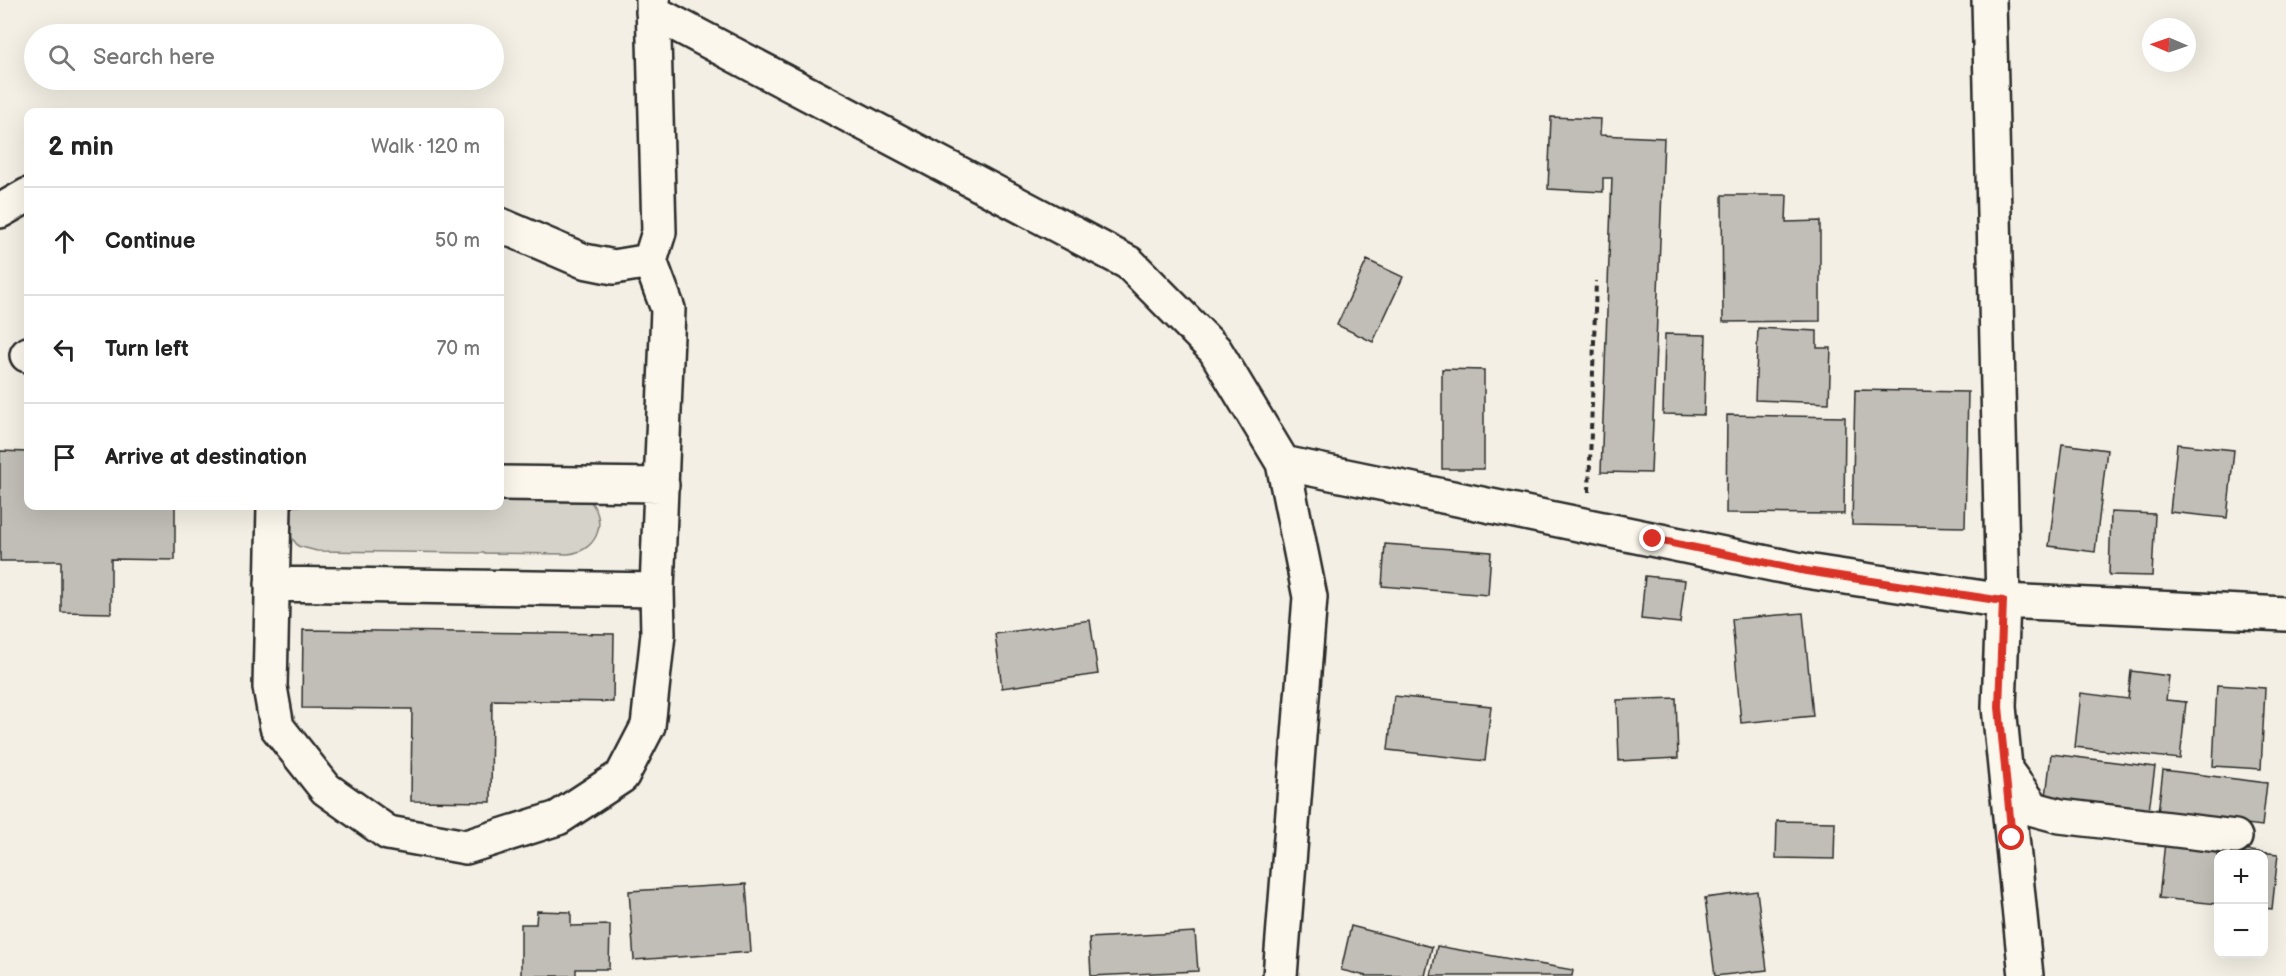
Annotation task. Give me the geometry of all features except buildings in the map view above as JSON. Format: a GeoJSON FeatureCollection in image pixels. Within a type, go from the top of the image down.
{"type":"FeatureCollection","features":[{"type":"Feature","properties":{"kind":"street"},"geometry":{"type":"LineString","coordinates":[[1989,0],[2003,601],[1999,707],[2026,976]]}},
{"type":"Feature","properties":{"kind":"street"},"geometry":{"type":"LineString","coordinates":[[274,510],[270,687],[277,727],[326,789],[388,833],[466,847],[558,818],[622,776],[648,726],[658,634],[657,590],[668,309],[650,261],[659,232],[653,6],[1129,263],[1215,350],[1283,463],[1310,597],[1280,976]]}},
{"type":"Feature","properties":{"kind":"street"},"geometry":{"type":"LineString","coordinates":[[0,211],[24,197]]}},
{"type":"Feature","properties":{"kind":"street"},"geometry":{"type":"LineString","coordinates":[[504,227],[584,261],[614,267],[650,261]]}},
{"type":"Feature","properties":{"kind":"street"},"geometry":{"type":"LineString","coordinates":[[1283,463],[1806,571],[2003,601],[2286,614]]}},
{"type":"Feature","properties":{"kind":"street"},"geometry":{"type":"LineString","coordinates":[[504,483],[662,485]]}},
{"type":"Feature","properties":{"kind":"street"},"geometry":{"type":"LineString","coordinates":[[272,584],[657,590]]}},
{"type":"Feature","properties":{"kind":"street"},"geometry":{"type":"LineString","coordinates":[[2005,770],[2034,809],[2060,816],[2235,837]]}},
{"type":"Feature","properties":{"kind":"path"},"geometry":{"type":"LineString","coordinates":[[1588,526],[1596,280]]}},
{"type":"Feature","properties":{"kind":"shaded area"},"geometry":{"type":"Polygon","coordinates":[[[504,492],[586,497],[593,505],[599,523],[598,532],[588,547],[568,554],[317,551],[298,546],[286,530],[289,510],[504,510],[504,492]]]}},
{"type":"Feature","properties":{"kind":"route"},"geometry":{"type":"LineString","coordinates":[[1653,539],[1806,571],[2003,601],[1999,707],[2012,838]]}}]}
